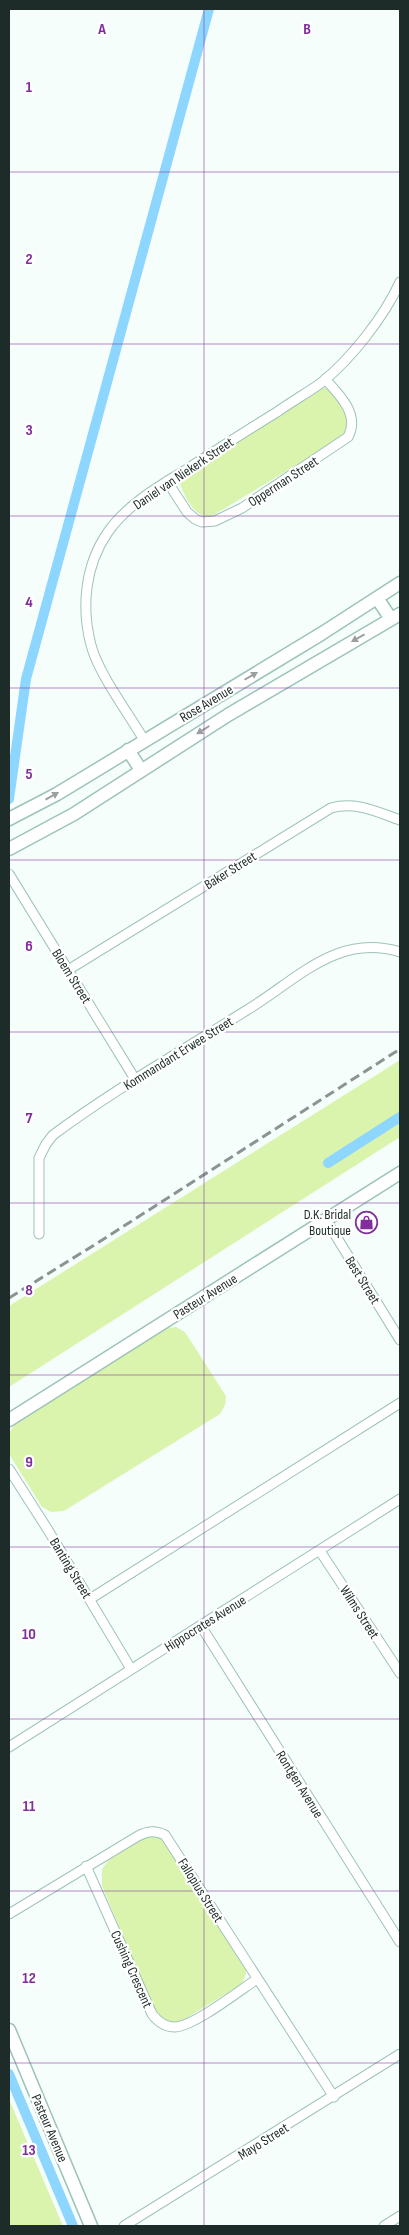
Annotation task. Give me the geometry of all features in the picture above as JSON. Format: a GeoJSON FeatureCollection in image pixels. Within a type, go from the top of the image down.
{"type":"FeatureCollection","features":[{"type":"Feature","properties":{"kind":"street","name":"Daniel van Niekerk Street"},"geometry":{"type":"LineString","coordinates":[[144,740],[98,664],[91,646],[84,601],[86,585],[108,532],[138,501],[325,379],[397,299],[400,282]]}},
{"type":"Feature","properties":{"kind":"street","name":"Opperman Street"},"geometry":{"type":"LineString","coordinates":[[167,481],[188,512],[202,522],[215,521],[242,508],[348,437],[352,430],[352,421],[348,407],[325,379]]}},
{"type":"Feature","properties":{"kind":"street","name":"Rose Avenue"},"geometry":{"type":"LineString","coordinates":[[9,819],[57,794],[321,634],[400,583]]}},
{"type":"Feature","properties":{"kind":"street"},"geometry":{"type":"LineString","coordinates":[[377,598],[396,616]]}},
{"type":"Feature","properties":{"kind":"street","name":"Rose Avenue"},"geometry":{"type":"LineString","coordinates":[[9,848],[74,814],[170,751],[396,616]]}},
{"type":"Feature","properties":{"kind":"street"},"geometry":{"type":"LineString","coordinates":[[158,732],[170,751]]}},
{"type":"Feature","properties":{"kind":"street"},"geometry":{"type":"LineString","coordinates":[[128,750],[141,770]]}},
{"type":"Feature","properties":{"kind":"street","name":"Baker Street"},"geometry":{"type":"LineString","coordinates":[[68,970],[331,808],[342,805],[359,806],[400,820]]}},
{"type":"Feature","properties":{"kind":"street","name":"Bloem Street"},"geometry":{"type":"LineString","coordinates":[[9,874],[135,1079]]}},
{"type":"Feature","properties":{"kind":"street","name":"Kommandant Erwee Street"},"geometry":{"type":"LineString","coordinates":[[39,1234],[38,1165],[41,1151],[64,1127],[135,1079],[248,1010],[322,960],[355,949],[387,948],[400,952]]}},
{"type":"Feature","properties":{"kind":"street","name":"Pasteur Avenue"},"geometry":{"type":"LineString","coordinates":[[9,1420],[400,1172]]}},
{"type":"Feature","properties":{"kind":"street","name":"Best Street"},"geometry":{"type":"LineString","coordinates":[[326,1220],[400,1340]]}},
{"type":"Feature","properties":{"kind":"street"},"geometry":{"type":"LineString","coordinates":[[90,1599],[400,1402]]}},
{"type":"Feature","properties":{"kind":"street","name":"Banting Street"},"geometry":{"type":"LineString","coordinates":[[9,1469],[131,1669]]}},
{"type":"Feature","properties":{"kind":"street","name":"Hippocrates Avenue"},"geometry":{"type":"LineString","coordinates":[[9,1746],[400,1499]]}},
{"type":"Feature","properties":{"kind":"street","name":"Wilms Street"},"geometry":{"type":"LineString","coordinates":[[320,1551],[399,1668]]}},
{"type":"Feature","properties":{"kind":"street","name":"Rontgen Avenue"},"geometry":{"type":"LineString","coordinates":[[201,1626],[400,1942]]}},
{"type":"Feature","properties":{"kind":"street","name":"Fallopius Street"},"geometry":{"type":"LineString","coordinates":[[9,1914],[86,1866],[148,1832],[159,1832],[165,1835],[334,2097]]}},
{"type":"Feature","properties":{"kind":"street","name":"Cushing Crescent"},"geometry":{"type":"LineString","coordinates":[[86,1866],[152,2014],[158,2021],[166,2026],[183,2025],[257,1979]]}},
{"type":"Feature","properties":{"kind":"street","name":"Pasteur Avenue"},"geometry":{"type":"LineString","coordinates":[[9,2030],[91,2226]]}},
{"type":"Feature","properties":{"kind":"street","name":"Mayo Street"},"geometry":{"type":"LineString","coordinates":[[124,2226],[334,2097],[400,2054]]}},
{"type":"Feature","properties":{"kind":"street"},"geometry":{"type":"LineString","coordinates":[[384,2226],[400,2216]]}},
{"type":"Feature","properties":{"kind":"green space"},"geometry":{"type":"Polygon","coordinates":[[[320,387],[336,393],[345,406],[348,421],[344,436],[214,515],[204,516],[194,510],[179,480],[320,387]]]}},
{"type":"Feature","properties":{"kind":"green space"},"geometry":{"type":"Polygon","coordinates":[[[400,1060],[400,1137],[9,1387],[9,1306],[400,1060]]]}},
{"type":"Feature","properties":{"kind":"green space"},"geometry":{"type":"Polygon","coordinates":[[[176,1327],[185,1332],[226,1396],[225,1405],[220,1414],[64,1511],[51,1512],[42,1507],[9,1454],[9,1434],[14,1425],[165,1328],[176,1327]]]}},
{"type":"Feature","properties":{"kind":"green space"},"geometry":{"type":"Polygon","coordinates":[[[147,1835],[156,1835],[163,1839],[246,1966],[246,1974],[242,1984],[180,2022],[166,2021],[154,2009],[102,1886],[102,1869],[108,1861],[147,1835]]]}},
{"type":"Feature","properties":{"kind":"green space"},"geometry":{"type":"Polygon","coordinates":[[[9,2099],[63,2226],[9,2226],[9,2099]]]}},
{"type":"Feature","properties":{"kind":"waterway"},"geometry":{"type":"LineString","coordinates":[[9,799],[26,679],[209,9]]}},
{"type":"Feature","properties":{"kind":"waterway"},"geometry":{"type":"LineString","coordinates":[[328,1163],[400,1117]]}},
{"type":"Feature","properties":{"kind":"waterway"},"geometry":{"type":"LineString","coordinates":[[9,2074],[73,2226]]}},
{"type":"Feature","properties":{"kind":"railway"},"geometry":{"type":"LineString","coordinates":[[9,1298],[400,1049]]}},
{"type":"Feature","properties":{"kind":"place","name":"D.K. Bridal Boutique"},"geometry":{"type":"Point","coordinates":[367,1222]}}]}
